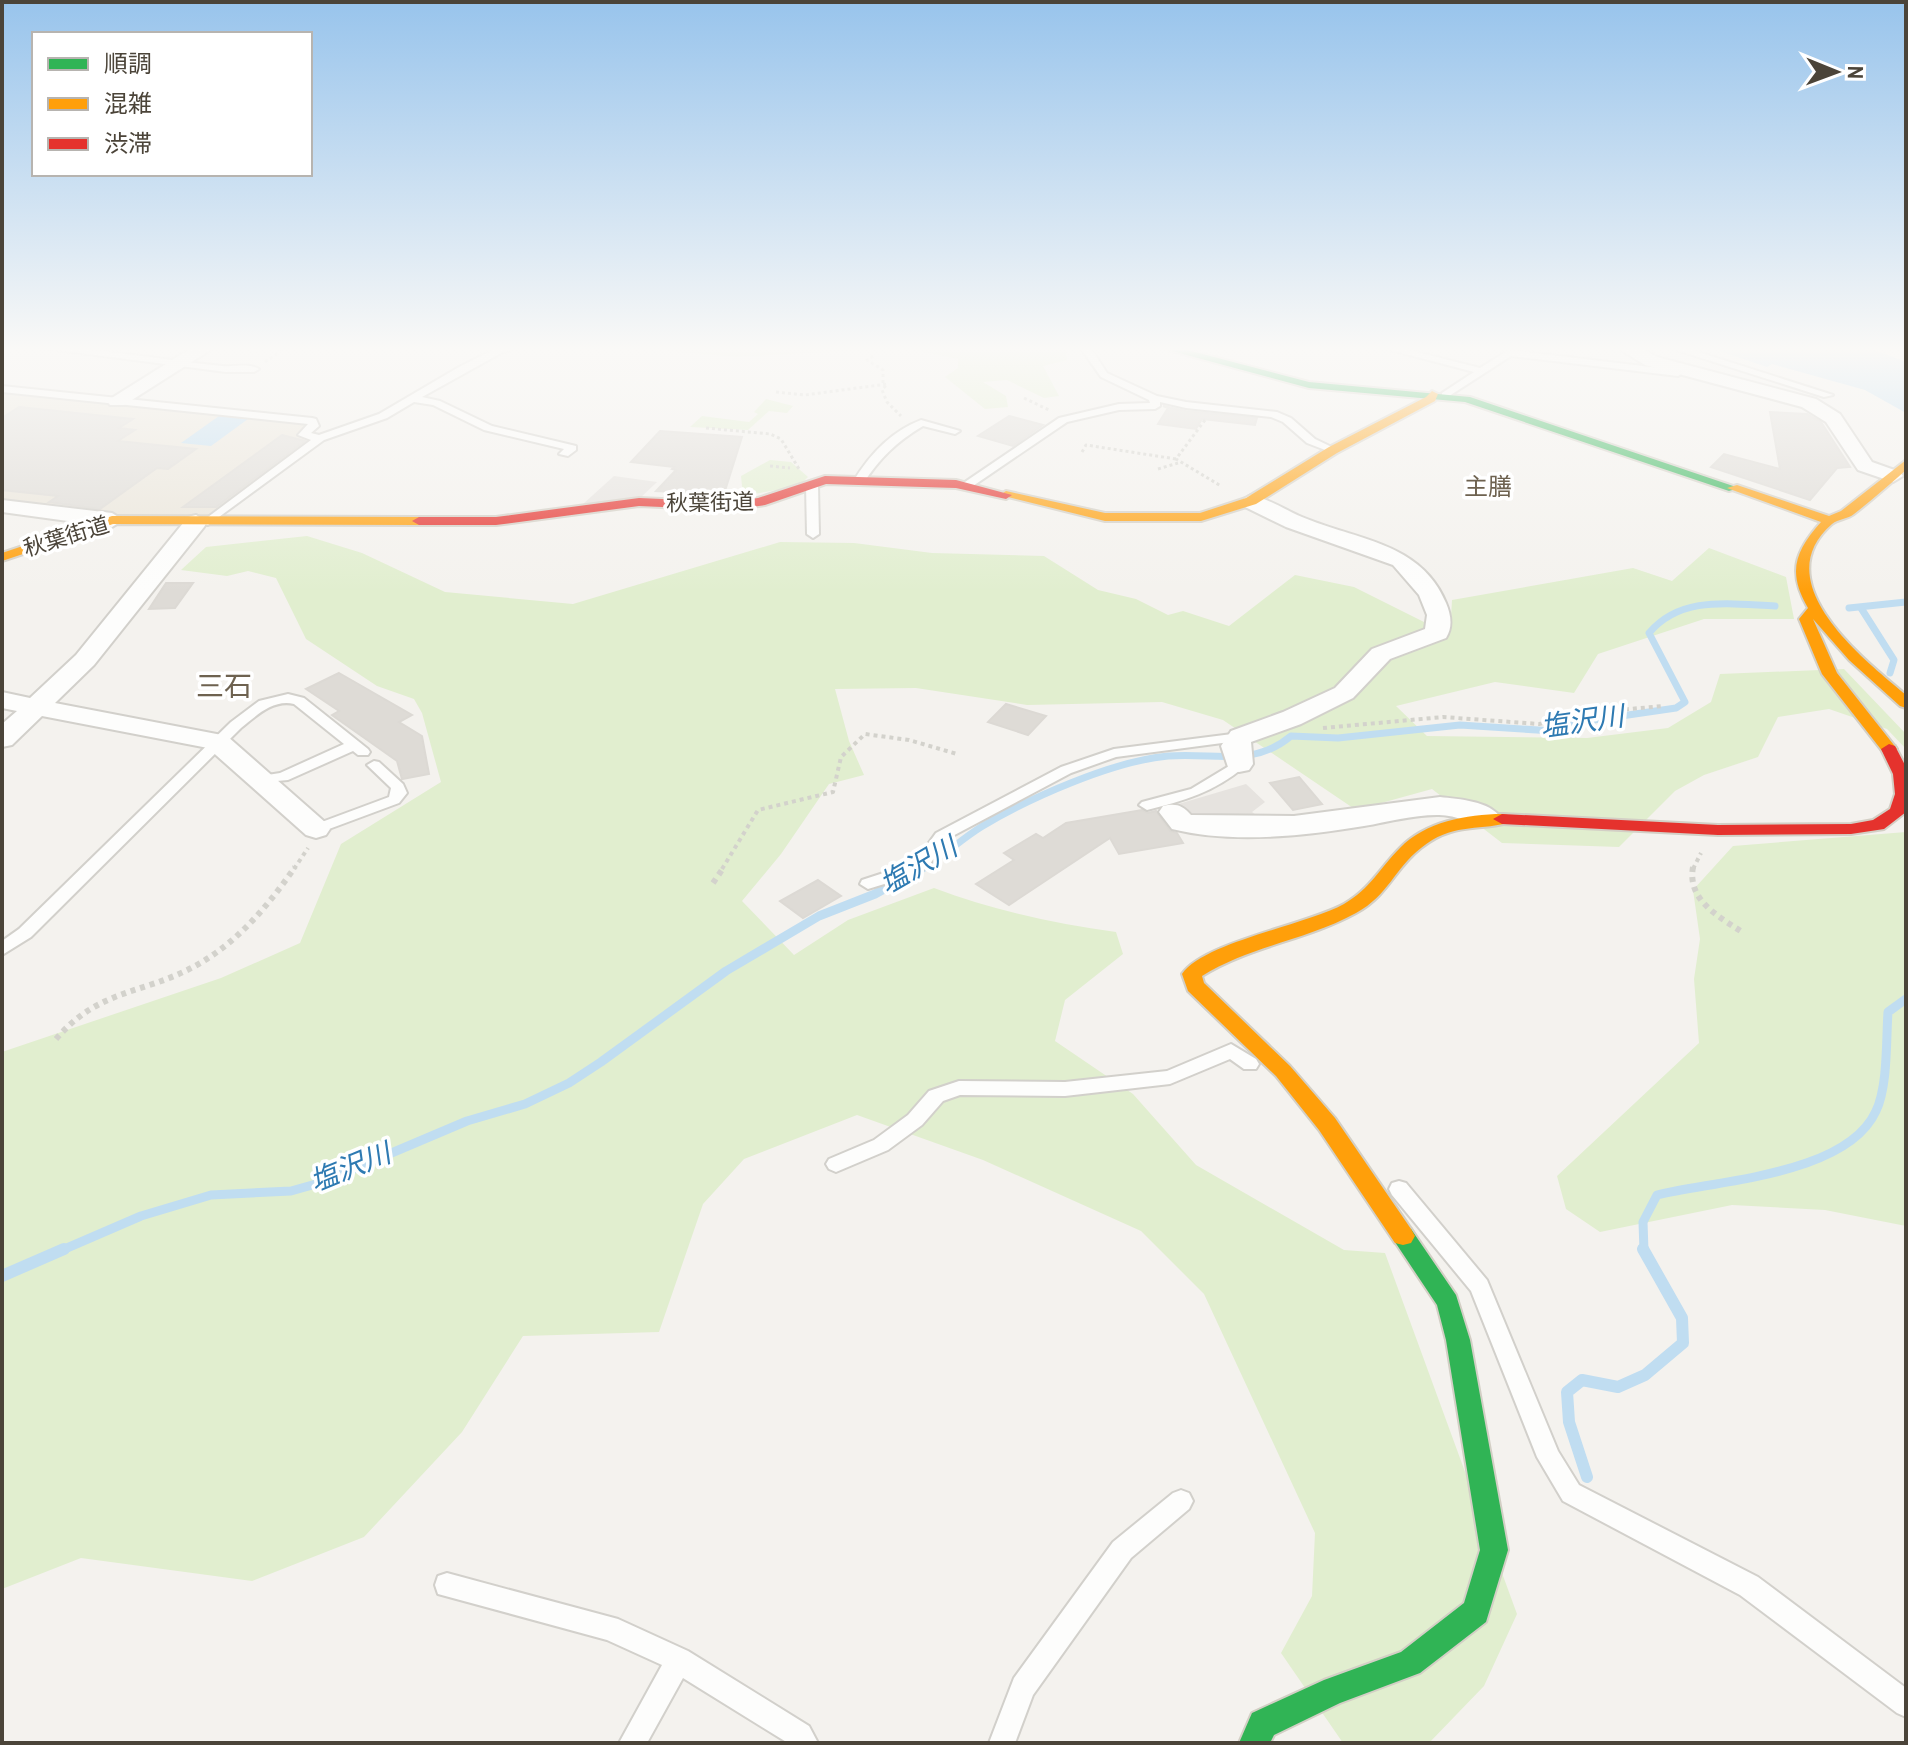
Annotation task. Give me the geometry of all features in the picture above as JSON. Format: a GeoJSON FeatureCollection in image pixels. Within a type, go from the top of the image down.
{"type":"FeatureCollection","features":[{"type":"Feature","properties":{"kind":"main road","name":"秋葉街道"},"geometry":{"type":"LineString","coordinates":[[2,557],[112,520],[496,521],[639,502],[731,506],[760,502],[819,483],[966,486],[1049,507],[1133,519],[1201,517],[1251,501],[1333,450],[1374,428]]}},
{"type":"Feature","properties":{"kind":"main road"},"geometry":{"type":"LineString","coordinates":[[1558,428],[1829,520]]}},
{"type":"Feature","properties":{"kind":"main road"},"geometry":{"type":"LineString","coordinates":[[1899,470],[1846,514],[1829,520],[1804,556],[1806,594],[1814,610],[1906,703]]}},
{"type":"Feature","properties":{"kind":"main road"},"geometry":{"type":"LineString","coordinates":[[1254,1743],[1263,1724],[1334,1690],[1410,1663],[1476,1612],[1494,1550],[1458,1340],[1448,1302],[1327,1124],[1283,1071],[1195,986],[1192,974],[1214,958],[1336,914],[1372,894],[1409,849],[1435,832],[1487,818],[1718,830],[1851,829],[1878,825],[1898,811],[1903,794],[1901,774],[1891,752],[1830,674],[1806,619],[1814,610]]}},
{"type":"Feature","properties":{"kind":"street"},"geometry":{"type":"LineString","coordinates":[[1840,428],[1865,466],[1899,470]]}},
{"type":"Feature","properties":{"kind":"street"},"geometry":{"type":"LineString","coordinates":[[1238,749],[1344,693],[1390,648],[1437,633],[1439,615],[1419,577],[1401,560],[1294,522],[1251,501]]}},
{"type":"Feature","properties":{"kind":"street"},"geometry":{"type":"LineString","coordinates":[[2,506],[112,520]]}},
{"type":"Feature","properties":{"kind":"street"},"geometry":{"type":"LineString","coordinates":[[2,739],[40,707],[85,660],[202,522]]}},
{"type":"Feature","properties":{"kind":"street"},"geometry":{"type":"LineString","coordinates":[[2,700],[217,742],[316,829]]}},
{"type":"Feature","properties":{"kind":"street"},"geometry":{"type":"LineString","coordinates":[[1160,808],[1182,823],[1210,827],[1361,818],[1440,805],[1473,809],[1487,818]]}},
{"type":"Feature","properties":{"kind":"lane"},"geometry":{"type":"LineString","coordinates":[[311,428],[303,435],[320,438]]}},
{"type":"Feature","properties":{"kind":"lane"},"geometry":{"type":"LineString","coordinates":[[202,522],[320,438],[352,428]]}},
{"type":"Feature","properties":{"kind":"lane"},"geometry":{"type":"LineString","coordinates":[[490,428],[572,448],[564,454]]}},
{"type":"Feature","properties":{"kind":"lane"},"geometry":{"type":"LineString","coordinates":[[859,482],[867,466],[891,440],[911,428]]}},
{"type":"Feature","properties":{"kind":"lane"},"geometry":{"type":"LineString","coordinates":[[944,428],[955,431]]}},
{"type":"Feature","properties":{"kind":"lane"},"geometry":{"type":"LineString","coordinates":[[966,486],[1051,428]]}},
{"type":"Feature","properties":{"kind":"lane"},"geometry":{"type":"LineString","coordinates":[[1297,428],[1311,441],[1333,450]]}},
{"type":"Feature","properties":{"kind":"lane"},"geometry":{"type":"LineString","coordinates":[[813,534],[819,483]]}},
{"type":"Feature","properties":{"kind":"lane"},"geometry":{"type":"LineString","coordinates":[[2,949],[25,933],[217,742],[264,704],[288,698],[299,701],[358,748],[283,777],[260,780]]}},
{"type":"Feature","properties":{"kind":"lane"},"geometry":{"type":"LineString","coordinates":[[1160,808],[1214,786],[1238,749]]}},
{"type":"Feature","properties":{"kind":"lane"},"geometry":{"type":"LineString","coordinates":[[868,884],[911,870],[924,861],[941,836],[1066,770],[1114,753],[1238,749]]}},
{"type":"Feature","properties":{"kind":"lane"},"geometry":{"type":"LineString","coordinates":[[316,829],[394,800],[399,793],[398,787],[374,765]]}},
{"type":"Feature","properties":{"kind":"lane"},"geometry":{"type":"LineString","coordinates":[[836,1164],[881,1145],[915,1120],[936,1096],[959,1088],[1065,1089],[1170,1077],[1231,1051],[1253,1066],[1283,1071]]}},
{"type":"Feature","properties":{"kind":"lane"},"geometry":{"type":"LineString","coordinates":[[1327,1124],[1364,1149],[1480,1286],[1549,1457],[1571,1493],[1749,1586],[1906,1704]]}},
{"type":"Feature","properties":{"kind":"lane"},"geometry":{"type":"LineString","coordinates":[[1002,1743],[1023,1687],[1122,1550],[1181,1501]]}},
{"type":"Feature","properties":{"kind":"lane"},"geometry":{"type":"LineString","coordinates":[[447,1585],[609,1628],[679,1660],[800,1735],[805,1743]]}},
{"type":"Feature","properties":{"kind":"lane"},"geometry":{"type":"LineString","coordinates":[[632,1743],[679,1660]]}},
{"type":"Feature","properties":{"kind":"path"},"geometry":{"type":"LineString","coordinates":[[711,428],[770,434],[781,439],[799,469],[819,483]]}},
{"type":"Feature","properties":{"kind":"path"},"geometry":{"type":"LineString","coordinates":[[1158,469],[1177,461],[1200,428]]}},
{"type":"Feature","properties":{"kind":"path"},"geometry":{"type":"LineString","coordinates":[[1082,452],[1086,445],[1177,461],[1251,501]]}},
{"type":"Feature","properties":{"kind":"path"},"geometry":{"type":"LineString","coordinates":[[1312,728],[1443,717],[1539,724],[1596,712],[1663,706]]}},
{"type":"Feature","properties":{"kind":"path"},"geometry":{"type":"LineString","coordinates":[[713,883],[743,839],[758,810],[833,792],[841,757],[865,734],[909,740],[957,754]]}},
{"type":"Feature","properties":{"kind":"path"},"geometry":{"type":"LineString","coordinates":[[56,1039],[65,1027],[99,1001],[191,968],[248,929],[286,883],[311,844],[316,829]]}},
{"type":"Feature","properties":{"kind":"path"},"geometry":{"type":"LineString","coordinates":[[1718,830],[1695,861],[1688,880],[1700,900],[1742,932]]}},
{"type":"Feature","properties":{"kind":"shaded area"},"geometry":{"type":"Polygon","coordinates":[[[2,428],[306,428],[296,436],[313,439],[207,520],[118,515],[2,500],[2,428]]]}},
{"type":"Feature","properties":{"kind":"shaded area"},"geometry":{"type":"Polygon","coordinates":[[[614,476],[657,482],[639,499],[582,505],[614,476]]]}},
{"type":"Feature","properties":{"kind":"shaded area"},"geometry":{"type":"Polygon","coordinates":[[[1246,784],[1265,802],[1252,812],[1261,819],[1188,817],[1175,805],[1246,784]]]}},
{"type":"Feature","properties":{"kind":"green space"},"geometry":{"type":"Polygon","coordinates":[[[770,460],[791,462],[808,477],[799,486],[743,496],[741,476],[770,460]]]}},
{"type":"Feature","properties":{"kind":"green space"},"geometry":{"type":"Polygon","coordinates":[[[307,536],[362,553],[445,592],[573,604],[780,542],[854,543],[932,553],[1044,556],[1098,590],[1136,599],[1168,615],[1183,611],[1229,626],[1295,575],[1354,587],[1450,635],[1452,600],[1633,568],[1672,581],[1709,548],[1786,577],[1794,619],[1704,619],[1598,654],[1574,693],[1495,682],[1396,706],[1427,736],[1587,738],[1668,728],[1711,702],[1720,674],[1844,669],[1906,734],[1906,749],[1887,729],[1829,709],[1778,717],[1758,757],[1704,775],[1675,791],[1619,847],[1502,843],[1432,789],[1356,810],[1223,720],[1162,702],[1027,705],[916,688],[835,689],[849,741],[864,775],[829,784],[781,854],[742,901],[794,955],[848,920],[934,888],[1024,915],[1116,932],[1123,954],[1065,1000],[1055,1041],[1133,1094],[1196,1165],[1344,1250],[1385,1253],[1517,1614],[1484,1686],[1429,1743],[1343,1743],[1281,1653],[1312,1596],[1315,1533],[1204,1294],[1141,1231],[983,1160],[857,1115],[744,1159],[703,1204],[659,1332],[523,1336],[462,1432],[364,1537],[252,1581],[81,1558],[2,1589],[2,1052],[221,978],[300,943],[341,844],[441,782],[422,713],[414,699],[377,686],[306,639],[276,578],[248,571],[227,576],[181,570],[206,547],[307,536]]]}},
{"type":"Feature","properties":{"kind":"green space"},"geometry":{"type":"Polygon","coordinates":[[[1906,832],[1906,1226],[1825,1210],[1732,1205],[1600,1232],[1566,1209],[1557,1176],[1699,1043],[1694,979],[1700,939],[1693,890],[1733,846],[1906,832]]]}},
{"type":"Feature","properties":{"kind":"water"},"geometry":{"type":"Polygon","coordinates":[[[202,428],[235,428],[211,446],[181,443],[202,428]]]}},
{"type":"Feature","properties":{"kind":"building"},"geometry":{"type":"Polygon","coordinates":[[[2,428],[122,428],[135,430],[118,441],[196,449],[168,469],[157,468],[100,509],[49,502],[58,496],[2,490],[2,428]]]}},
{"type":"Feature","properties":{"kind":"building"},"geometry":{"type":"Polygon","coordinates":[[[990,428],[1038,428],[1013,446],[978,436],[990,428]]]}},
{"type":"Feature","properties":{"kind":"building"},"geometry":{"type":"Polygon","coordinates":[[[1773,428],[1825,428],[1850,467],[1837,468],[1810,500],[1711,467],[1724,454],[1780,469],[1773,428]]]}},
{"type":"Feature","properties":{"kind":"building"},"geometry":{"type":"Polygon","coordinates":[[[660,431],[742,437],[724,494],[656,491],[676,470],[672,469],[674,467],[631,462],[660,431]]]}},
{"type":"Feature","properties":{"kind":"building"},"geometry":{"type":"Polygon","coordinates":[[[282,435],[305,441],[216,507],[183,507],[282,435]]]}},
{"type":"Feature","properties":{"kind":"building"},"geometry":{"type":"Polygon","coordinates":[[[166,583],[193,583],[175,608],[149,609],[166,583]]]}},
{"type":"Feature","properties":{"kind":"building"},"geometry":{"type":"Polygon","coordinates":[[[339,673],[412,715],[399,722],[422,736],[429,774],[402,779],[397,761],[332,715],[339,711],[306,689],[339,673]]]}},
{"type":"Feature","properties":{"kind":"building"},"geometry":{"type":"Polygon","coordinates":[[[1006,704],[1046,716],[1028,735],[988,722],[1006,704]]]}},
{"type":"Feature","properties":{"kind":"building"},"geometry":{"type":"Polygon","coordinates":[[[1299,777],[1322,804],[1293,810],[1270,783],[1299,777]]]}},
{"type":"Feature","properties":{"kind":"building"},"geometry":{"type":"Polygon","coordinates":[[[1142,810],[1148,813],[1156,811],[1183,843],[1119,854],[1110,838],[1009,905],[976,884],[1014,860],[1004,853],[1036,834],[1043,838],[1066,823],[1142,810]]]}},
{"type":"Feature","properties":{"kind":"building"},"geometry":{"type":"Polygon","coordinates":[[[818,880],[841,896],[803,918],[780,901],[818,880]]]}},
{"type":"Feature","properties":{"kind":"waterway","name":"塩沢川"},"geometry":{"type":"LineString","coordinates":[[1849,608],[1906,602]]}},
{"type":"Feature","properties":{"kind":"waterway","name":"塩沢川"},"geometry":{"type":"LineString","coordinates":[[921,869],[981,827],[1023,804],[1072,782],[1146,759],[1185,755],[1248,755],[1277,746],[1291,736],[1338,738],[1460,725],[1553,731],[1580,722],[1676,708],[1685,702],[1649,633],[1676,612],[1691,607],[1707,604],[1775,606]]}},
{"type":"Feature","properties":{"kind":"waterway"},"geometry":{"type":"LineString","coordinates":[[1861,608],[1894,660],[1890,673]]}},
{"type":"Feature","properties":{"kind":"waterway","name":"塩沢川"},"geometry":{"type":"LineString","coordinates":[[60,1251],[141,1216],[211,1195],[291,1191],[323,1182],[467,1121],[525,1104],[569,1083],[601,1062],[726,971],[819,916],[875,894],[924,867]]}},
{"type":"Feature","properties":{"kind":"waterway"},"geometry":{"type":"LineString","coordinates":[[1644,1251],[1643,1222],[1657,1195],[1745,1179],[1810,1162],[1838,1149],[1861,1132],[1876,1111],[1883,1089],[1888,1012],[1906,999]]}},
{"type":"Feature","properties":{"kind":"waterway","name":"塩沢川"},"geometry":{"type":"LineString","coordinates":[[2,1276],[64,1249]]}},
{"type":"Feature","properties":{"kind":"waterway"},"geometry":{"type":"LineString","coordinates":[[1587,1477],[1569,1422],[1567,1392],[1582,1380],[1618,1387],[1645,1375],[1683,1343],[1682,1318],[1644,1251]]}},
{"type":"Feature","properties":{"kind":"traffic: fast"},"geometry":{"type":"LineString","coordinates":[[1554,428],[1733,488]]}},
{"type":"Feature","properties":{"kind":"traffic: fast"},"geometry":{"type":"LineString","coordinates":[[1254,1743],[1263,1724],[1334,1690],[1410,1663],[1476,1612],[1494,1550],[1458,1340],[1448,1302],[1403,1236]]}},
{"type":"Feature","properties":{"kind":"traffic: slow"},"geometry":{"type":"LineString","coordinates":[[1006,495],[1105,517],[1201,517],[1251,501],[1333,450],[1374,428]]}},
{"type":"Feature","properties":{"kind":"traffic: slow"},"geometry":{"type":"LineString","coordinates":[[1733,488],[1829,520],[1846,514],[1906,464]]}},
{"type":"Feature","properties":{"kind":"traffic: slow"},"geometry":{"type":"LineString","coordinates":[[2,557],[112,520],[419,521]]}},
{"type":"Feature","properties":{"kind":"traffic: slow"},"geometry":{"type":"LineString","coordinates":[[1829,520],[1804,556],[1803,577],[1809,597],[1836,638],[1906,703]]}},
{"type":"Feature","properties":{"kind":"traffic: slow"},"geometry":{"type":"LineString","coordinates":[[1814,610],[1806,619],[1830,674],[1889,749]]}},
{"type":"Feature","properties":{"kind":"traffic: slow"},"geometry":{"type":"LineString","coordinates":[[1403,1236],[1327,1124],[1283,1071],[1195,986],[1192,974],[1235,951],[1328,919],[1350,908],[1376,891],[1406,852],[1426,837],[1464,822],[1502,819]]}},
{"type":"Feature","properties":{"kind":"traffic: jam"},"geometry":{"type":"LineString","coordinates":[[419,521],[496,521],[639,502],[731,506],[760,502],[825,480],[956,484],[1006,495]]}},
{"type":"Feature","properties":{"kind":"traffic: jam"},"geometry":{"type":"LineString","coordinates":[[1502,819],[1718,830],[1851,829],[1878,825],[1898,811],[1903,794],[1901,774],[1889,749]]}},
{"type":"Feature","properties":{"kind":"district","name":"主膳"},"geometry":{"type":"Point","coordinates":[1488,487]}},
{"type":"Feature","properties":{"kind":"district","name":"三石"},"geometry":{"type":"Point","coordinates":[224,686]}}]}
